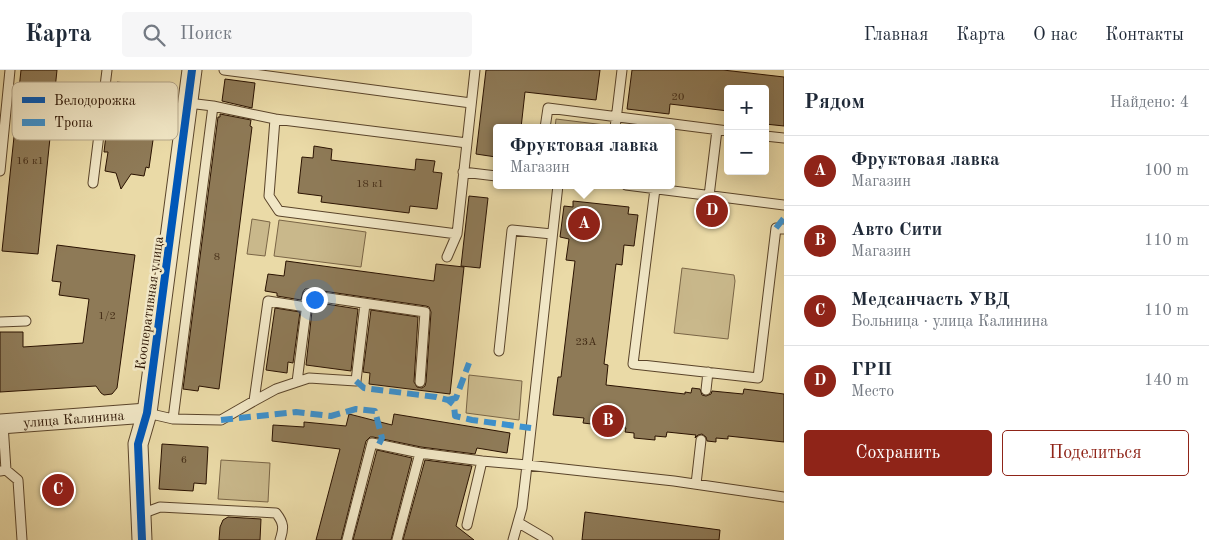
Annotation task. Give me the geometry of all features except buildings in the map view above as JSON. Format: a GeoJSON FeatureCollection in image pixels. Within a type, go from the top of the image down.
{"type":"FeatureCollection","features":[{"type":"Feature","properties":{"kind":"street","name":"Кооперативная улица"},"geometry":{"type":"LineString","coordinates":[[142,540],[138,444],[147,413],[192,70]]}},
{"type":"Feature","properties":{"kind":"street","name":"улица Калинина"},"geometry":{"type":"LineString","coordinates":[[2,424],[147,413]]}},
{"type":"Feature","properties":{"kind":"lane"},"geometry":{"type":"LineString","coordinates":[[0,171],[10,70]]}},
{"type":"Feature","properties":{"kind":"lane"},"geometry":{"type":"LineString","coordinates":[[224,70],[471,103]]}},
{"type":"Feature","properties":{"kind":"lane"},"geometry":{"type":"LineString","coordinates":[[447,257],[457,234],[475,70]]}},
{"type":"Feature","properties":{"kind":"lane"},"geometry":{"type":"LineString","coordinates":[[615,124],[622,70]]}},
{"type":"Feature","properties":{"kind":"lane"},"geometry":{"type":"LineString","coordinates":[[188,103],[213,106],[275,119],[467,143]]}},
{"type":"Feature","properties":{"kind":"lane"},"geometry":{"type":"LineString","coordinates":[[173,419],[213,106]]}},
{"type":"Feature","properties":{"kind":"lane"},"geometry":{"type":"LineString","coordinates":[[546,124],[548,108],[670,124]]}},
{"type":"Feature","properties":{"kind":"lane"},"geometry":{"type":"LineString","coordinates":[[275,119],[269,196],[279,212],[457,234]]}},
{"type":"Feature","properties":{"kind":"lane"},"geometry":{"type":"LineString","coordinates":[[675,125],[724,131]]}},
{"type":"Feature","properties":{"kind":"lane"},"geometry":{"type":"LineString","coordinates":[[709,196],[717,130]]}},
{"type":"Feature","properties":{"kind":"lane"},"geometry":{"type":"LineString","coordinates":[[769,136],[784,138]]}},
{"type":"Feature","properties":{"kind":"lane"},"geometry":{"type":"LineString","coordinates":[[93,183],[99,140]]}},
{"type":"Feature","properties":{"kind":"lane"},"geometry":{"type":"LineString","coordinates":[[464,172],[493,176]]}},
{"type":"Feature","properties":{"kind":"lane"},"geometry":{"type":"LineString","coordinates":[[513,540],[522,508],[558,189]]}},
{"type":"Feature","properties":{"kind":"lane"},"geometry":{"type":"LineString","coordinates":[[784,205],[654,189],[633,364],[758,378],[776,228],[784,229]]}},
{"type":"Feature","properties":{"kind":"lane"},"geometry":{"type":"LineString","coordinates":[[499,351],[512,230],[552,234]]}},
{"type":"Feature","properties":{"kind":"lane"},"geometry":{"type":"LineString","coordinates":[[297,382],[308,295],[425,312],[420,382]]}},
{"type":"Feature","properties":{"kind":"lane"},"geometry":{"type":"LineString","coordinates":[[254,401],[268,301],[306,307]]}},
{"type":"Feature","properties":{"kind":"lane"},"geometry":{"type":"LineString","coordinates":[[147,413],[173,419],[221,420],[276,389],[309,378],[356,381],[365,304]]}},
{"type":"Feature","properties":{"kind":"lane"},"geometry":{"type":"LineString","coordinates":[[0,322],[26,321]]}},
{"type":"Feature","properties":{"kind":"lane"},"geometry":{"type":"LineString","coordinates":[[706,390],[708,372]]}},
{"type":"Feature","properties":{"kind":"lane"},"geometry":{"type":"LineString","coordinates":[[2,424],[3,470],[18,480],[22,540]]}},
{"type":"Feature","properties":{"kind":"lane"},"geometry":{"type":"LineString","coordinates":[[696,484],[701,440]]}},
{"type":"Feature","properties":{"kind":"lane"},"geometry":{"type":"LineString","coordinates":[[347,540],[372,443],[420,453],[482,461],[696,484],[784,496]]}},
{"type":"Feature","properties":{"kind":"lane"},"geometry":{"type":"LineString","coordinates":[[397,540],[420,453]]}},
{"type":"Feature","properties":{"kind":"lane"},"geometry":{"type":"LineString","coordinates":[[467,526],[482,461]]}},
{"type":"Feature","properties":{"kind":"lane"},"geometry":{"type":"LineString","coordinates":[[141,514],[160,507],[276,513],[281,520],[283,530],[280,540]]}},
{"type":"Feature","properties":{"kind":"lane"},"geometry":{"type":"LineString","coordinates":[[519,523],[548,540]]}},
{"type":"Feature","properties":{"kind":"shaded area"},"geometry":{"type":"Polygon","coordinates":[[[556,119],[597,124],[555,124],[556,119]]]}},
{"type":"Feature","properties":{"kind":"shaded area"},"geometry":{"type":"Polygon","coordinates":[[[252,219],[270,222],[265,256],[247,254],[252,219]]]}},
{"type":"Feature","properties":{"kind":"shaded area"},"geometry":{"type":"Polygon","coordinates":[[[279,220],[366,232],[361,267],[274,256],[279,220]]]}},
{"type":"Feature","properties":{"kind":"shaded area"},"geometry":{"type":"Polygon","coordinates":[[[682,268],[734,275],[735,281],[728,339],[674,333],[682,268]]]}},
{"type":"Feature","properties":{"kind":"shaded area"},"geometry":{"type":"Polygon","coordinates":[[[469,375],[522,381],[519,420],[466,413],[469,375]]]}},
{"type":"Feature","properties":{"kind":"shaded area"},"geometry":{"type":"Polygon","coordinates":[[[221,460],[270,463],[268,502],[218,499],[221,460]]]}},
{"type":"Feature","properties":{"kind":"marked path"},"geometry":{"type":"LineString","coordinates":[[776,228],[784,218]]}},
{"type":"Feature","properties":{"kind":"marked path"},"geometry":{"type":"LineString","coordinates":[[448,400],[456,398],[469,363]]}},
{"type":"Feature","properties":{"kind":"marked path"},"geometry":{"type":"LineString","coordinates":[[356,381],[364,388],[448,400],[454,405],[455,416],[531,428]]}},
{"type":"Feature","properties":{"kind":"marked path"},"geometry":{"type":"LineString","coordinates":[[221,420],[296,412],[331,416],[356,409],[375,411],[382,438],[379,444]]}},
{"type":"Feature","properties":{"kind":"cycle path"},"geometry":{"type":"LineString","coordinates":[[142,540],[138,444],[147,413],[192,70]]}},
{"type":"Feature","properties":{"kind":"place","name":"ГРП"},"geometry":{"type":"Point","coordinates":[712,211]}},
{"type":"Feature","properties":{"kind":"place","name":"Фруктовая лавка"},"geometry":{"type":"Point","coordinates":[584,224]}},
{"type":"Feature","properties":{"kind":"place","name":"Авто Сити"},"geometry":{"type":"Point","coordinates":[608,421]}},
{"type":"Feature","properties":{"kind":"place","name":"Медсанчасть УВД"},"geometry":{"type":"Point","coordinates":[58,490]}}]}
